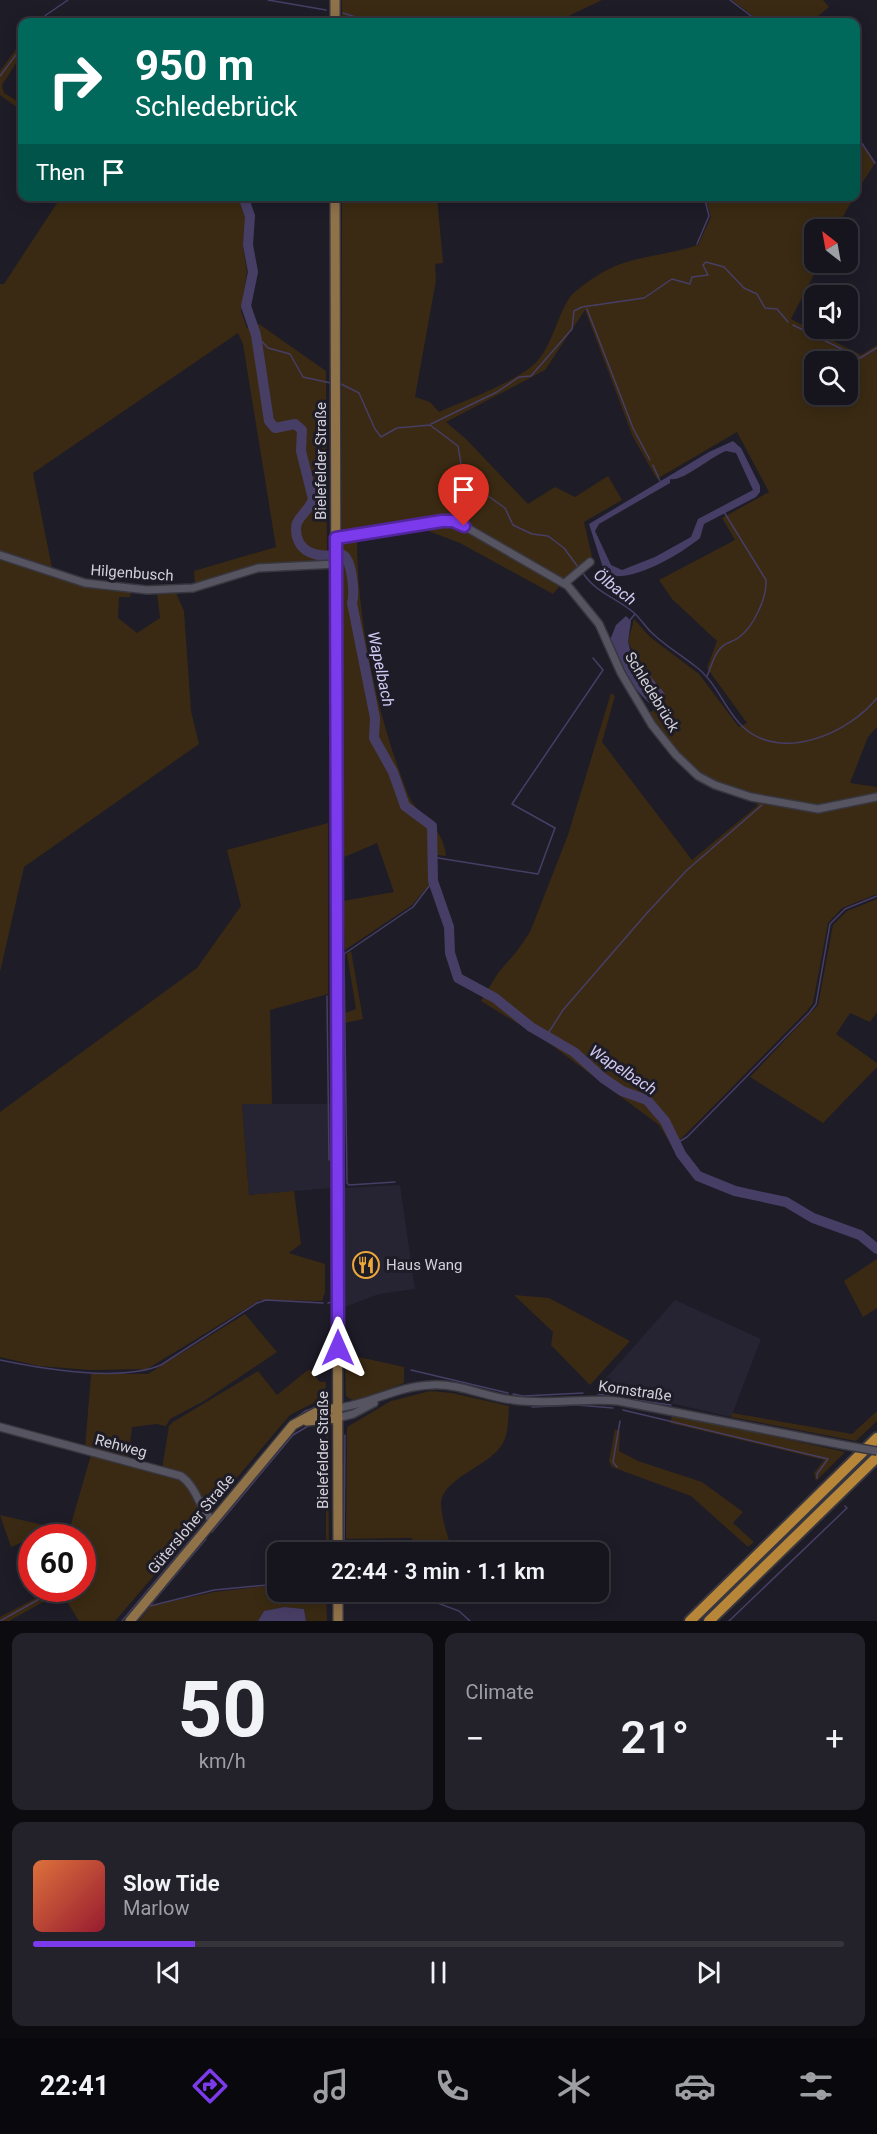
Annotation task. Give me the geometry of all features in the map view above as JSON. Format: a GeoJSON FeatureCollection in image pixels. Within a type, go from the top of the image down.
{"type":"FeatureCollection","features":[{"type":"Feature","properties":{"kind":"highway"},"geometry":{"type":"LineString","coordinates":[[690,1621],[877,1438]]}},
{"type":"Feature","properties":{"kind":"highway"},"geometry":{"type":"LineString","coordinates":[[709,1621],[877,1457]]}},
{"type":"Feature","properties":{"kind":"main road"},"geometry":{"type":"LineString","coordinates":[[335,0],[335,18]]}},
{"type":"Feature","properties":{"kind":"main road","name":"Bielefelder Straße"},"geometry":{"type":"LineString","coordinates":[[335,201],[338,1542]]}},
{"type":"Feature","properties":{"kind":"main road","name":"Gütersloher Straße"},"geometry":{"type":"LineString","coordinates":[[130,1621],[293,1425],[304,1417],[338,1413]]}},
{"type":"Feature","properties":{"kind":"main road"},"geometry":{"type":"LineString","coordinates":[[338,1602],[338,1621]]}},
{"type":"Feature","properties":{"kind":"street","name":"Schledebrück"},"geometry":{"type":"LineString","coordinates":[[336,543],[453,521],[565,583],[599,624],[621,673],[652,725],[676,755],[698,776],[715,785],[751,797],[818,809],[877,797]]}},
{"type":"Feature","properties":{"kind":"street","name":"Hilgenbusch"},"geometry":{"type":"LineString","coordinates":[[0,555],[85,583],[147,590],[193,588],[258,568],[336,563]]}},
{"type":"Feature","properties":{"kind":"street"},"geometry":{"type":"LineString","coordinates":[[565,583],[590,562]]}},
{"type":"Feature","properties":{"kind":"street","name":"Kornstraße"},"geometry":{"type":"LineString","coordinates":[[338,1413],[352,1406],[432,1384],[518,1401],[591,1399],[618,1401],[877,1451]]}},
{"type":"Feature","properties":{"kind":"street","name":"Rehweg"},"geometry":{"type":"LineString","coordinates":[[0,1427],[182,1476],[207,1516],[213,1521]]}},
{"type":"Feature","properties":{"kind":"shaded area"},"geometry":{"type":"Polygon","coordinates":[[[342,0],[602,0],[564,18],[342,18],[342,0]]]}},
{"type":"Feature","properties":{"kind":"shaded area"},"geometry":{"type":"Polygon","coordinates":[[[732,0],[823,0],[829,7],[816,18],[756,18],[732,0]]]}},
{"type":"Feature","properties":{"kind":"shaded area"},"geometry":{"type":"Polygon","coordinates":[[[18,46],[18,60],[2,85],[4,93],[18,102],[18,108],[0,95],[0,71],[18,46]]]}},
{"type":"Feature","properties":{"kind":"shaded area"},"geometry":{"type":"Polygon","coordinates":[[[860,142],[875,163],[860,186],[860,142]]]}},
{"type":"Feature","properties":{"kind":"shaded area"},"geometry":{"type":"Polygon","coordinates":[[[58,201],[241,201],[246,217],[243,246],[247,272],[241,311],[247,328],[259,324],[326,371],[327,561],[258,565],[195,584],[194,571],[276,547],[243,344],[238,333],[33,473],[53,573],[0,552],[0,284],[4,284],[58,201]]]}},
{"type":"Feature","properties":{"kind":"shaded area"},"geometry":{"type":"Polygon","coordinates":[[[342,201],[437,201],[443,263],[435,264],[436,280],[415,397],[430,402],[439,412],[493,389],[531,367],[544,352],[570,297],[592,279],[632,260],[698,245],[711,217],[706,201],[852,201],[842,219],[804,219],[804,273],[815,273],[809,285],[804,285],[804,294],[791,319],[804,326],[804,339],[830,339],[853,351],[804,351],[804,405],[858,405],[858,353],[861,355],[877,345],[877,727],[868,737],[850,783],[877,787],[877,894],[842,908],[828,923],[813,1003],[673,1147],[659,1125],[546,1041],[481,1001],[498,973],[530,932],[568,835],[611,693],[615,696],[602,742],[692,860],[757,806],[758,795],[740,791],[708,776],[694,767],[669,743],[648,713],[664,706],[665,694],[642,670],[628,642],[634,619],[650,637],[699,674],[739,727],[747,723],[707,668],[717,641],[672,599],[659,580],[735,540],[722,518],[769,492],[737,432],[657,479],[633,437],[585,310],[545,370],[446,422],[466,439],[528,504],[555,487],[575,497],[608,476],[622,500],[584,522],[592,557],[567,577],[553,594],[460,543],[426,530],[357,542],[365,637],[378,701],[407,792],[417,809],[440,836],[446,856],[429,854],[429,885],[412,905],[345,950],[343,901],[394,892],[377,843],[342,858],[342,201]]]}},
{"type":"Feature","properties":{"kind":"shaded area"},"geometry":{"type":"Polygon","coordinates":[[[733,441],[741,448],[760,486],[760,492],[756,497],[704,524],[700,538],[668,559],[641,572],[615,576],[605,574],[589,524],[709,452],[733,441]],[[726,451],[682,477],[670,479],[670,483],[599,524],[595,531],[611,565],[622,570],[655,557],[691,537],[698,519],[753,490],[736,453],[726,451]]]}},
{"type":"Feature","properties":{"kind":"shaded area"},"geometry":{"type":"Polygon","coordinates":[[[0,559],[64,579],[131,590],[130,597],[119,597],[118,618],[137,633],[160,618],[157,593],[176,593],[184,611],[191,711],[199,744],[24,867],[0,972],[0,559]]]}},
{"type":"Feature","properties":{"kind":"shaded area"},"geometry":{"type":"Polygon","coordinates":[[[626,616],[631,621],[628,642],[631,653],[665,694],[653,706],[639,693],[627,676],[610,640],[616,625],[626,616]]]}},
{"type":"Feature","properties":{"kind":"shaded area"},"geometry":{"type":"Polygon","coordinates":[[[328,823],[328,994],[270,1010],[272,1104],[242,1104],[249,1195],[294,1191],[301,1244],[289,1253],[325,1264],[325,1292],[322,1301],[260,1300],[147,1369],[90,1370],[39,1366],[0,1357],[0,1112],[197,968],[241,906],[227,850],[328,823]]]}},
{"type":"Feature","properties":{"kind":"shaded area"},"geometry":{"type":"Polygon","coordinates":[[[877,899],[877,1012],[870,1022],[850,1013],[836,1034],[877,1063],[877,1067],[823,1123],[750,1077],[818,1005],[833,925],[847,911],[877,899]]]}},
{"type":"Feature","properties":{"kind":"shaded area"},"geometry":{"type":"Polygon","coordinates":[[[351,951],[363,1019],[345,1023],[345,1013],[356,1009],[347,954],[351,951]]]}},
{"type":"Feature","properties":{"kind":"shaded area"},"geometry":{"type":"Polygon","coordinates":[[[242,1104],[330,1104],[331,1188],[249,1195],[242,1104]]]}},
{"type":"Feature","properties":{"kind":"shaded area"},"geometry":{"type":"Polygon","coordinates":[[[400,1185],[415,1289],[379,1294],[345,1307],[342,1188],[400,1185]]]}},
{"type":"Feature","properties":{"kind":"shaded area"},"geometry":{"type":"Polygon","coordinates":[[[877,1259],[877,1308],[863,1317],[844,1281],[877,1259]]]}},
{"type":"Feature","properties":{"kind":"shaded area"},"geometry":{"type":"Polygon","coordinates":[[[514,1295],[549,1298],[630,1341],[590,1385],[551,1345],[553,1332],[514,1295]]]}},
{"type":"Feature","properties":{"kind":"shaded area"},"geometry":{"type":"Polygon","coordinates":[[[675,1300],[761,1339],[731,1417],[652,1399],[600,1393],[600,1385],[675,1300]]]}},
{"type":"Feature","properties":{"kind":"shaded area"},"geometry":{"type":"Polygon","coordinates":[[[245,1314],[277,1352],[204,1401],[170,1419],[166,1426],[156,1424],[132,1427],[128,1459],[85,1448],[91,1374],[148,1374],[245,1314]]]}},
{"type":"Feature","properties":{"kind":"shaded area"},"geometry":{"type":"Polygon","coordinates":[[[345,1354],[404,1367],[404,1383],[352,1400],[346,1396],[345,1354]]]}},
{"type":"Feature","properties":{"kind":"shaded area"},"geometry":{"type":"Polygon","coordinates":[[[309,1369],[320,1382],[326,1382],[325,1397],[290,1415],[208,1512],[192,1482],[162,1469],[169,1426],[173,1422],[258,1371],[277,1395],[309,1369]]]}},
{"type":"Feature","properties":{"kind":"shaded area"},"geometry":{"type":"Polygon","coordinates":[[[430,1391],[452,1393],[509,1406],[508,1425],[503,1443],[489,1458],[458,1479],[444,1494],[441,1509],[449,1542],[412,1542],[412,1538],[346,1539],[347,1427],[391,1401],[430,1391]]]}},
{"type":"Feature","properties":{"kind":"shaded area"},"geometry":{"type":"Polygon","coordinates":[[[877,1411],[877,1421],[856,1441],[731,1417],[732,1413],[852,1434],[877,1411]]]}},
{"type":"Feature","properties":{"kind":"shaded area"},"geometry":{"type":"Polygon","coordinates":[[[673,1414],[845,1452],[816,1481],[814,1473],[824,1460],[670,1423],[673,1414]]]}},
{"type":"Feature","properties":{"kind":"shaded area"},"geometry":{"type":"Polygon","coordinates":[[[615,1429],[620,1431],[619,1451],[638,1461],[702,1482],[743,1512],[733,1523],[754,1542],[748,1547],[691,1496],[612,1467],[609,1461],[615,1429]]]}},
{"type":"Feature","properties":{"kind":"shaded area"},"geometry":{"type":"Polygon","coordinates":[[[326,1434],[328,1434],[329,1542],[326,1542],[326,1434]]]}},
{"type":"Feature","properties":{"kind":"shaded area"},"geometry":{"type":"Polygon","coordinates":[[[91,1455],[185,1482],[204,1517],[115,1621],[79,1621],[67,1602],[96,1602],[96,1524],[71,1524],[91,1455]]]}},
{"type":"Feature","properties":{"kind":"shaded area"},"geometry":{"type":"Polygon","coordinates":[[[0,1515],[39,1524],[18,1524],[18,1544],[11,1547],[0,1515]]]}},
{"type":"Feature","properties":{"kind":"shaded area"},"geometry":{"type":"Polygon","coordinates":[[[267,1586],[267,1602],[326,1602],[327,1621],[306,1621],[304,1609],[284,1607],[264,1611],[258,1621],[139,1621],[151,1606],[214,1592],[267,1586]]]}},
{"type":"Feature","properties":{"kind":"shaded area"},"geometry":{"type":"Polygon","coordinates":[[[28,1602],[43,1602],[9,1621],[0,1621],[0,1617],[28,1602]]]}},
{"type":"Feature","properties":{"kind":"shaded area"},"geometry":{"type":"Polygon","coordinates":[[[284,1607],[304,1609],[306,1621],[258,1621],[264,1611],[284,1607]]]}},
{"type":"Feature","properties":{"kind":"waterway"},"geometry":{"type":"LineString","coordinates":[[43,18],[68,0]]}},
{"type":"Feature","properties":{"kind":"waterway"},"geometry":{"type":"LineString","coordinates":[[268,0],[326,10]]}},
{"type":"Feature","properties":{"kind":"waterway"},"geometry":{"type":"LineString","coordinates":[[730,0],[754,18]]}},
{"type":"Feature","properties":{"kind":"waterway"},"geometry":{"type":"LineString","coordinates":[[343,13],[359,18]]}},
{"type":"Feature","properties":{"kind":"waterway"},"geometry":{"type":"LineString","coordinates":[[0,76],[18,52]]}},
{"type":"Feature","properties":{"kind":"waterway"},"geometry":{"type":"LineString","coordinates":[[860,140],[875,163]]}},
{"type":"Feature","properties":{"kind":"waterway","name":"Wapelbach"},"geometry":{"type":"LineString","coordinates":[[245,201],[250,216],[248,245],[253,272],[246,306],[256,335],[269,421],[275,428],[295,424],[302,430],[301,451],[313,499],[297,523],[297,537],[300,544],[309,552],[322,555],[343,555],[349,563],[353,585],[352,603],[375,718],[374,738],[393,772],[405,806],[432,826],[433,881],[449,927],[450,953],[458,978],[495,998],[531,1027],[574,1052],[603,1078],[622,1091],[647,1100],[665,1121],[681,1154],[698,1176],[735,1191],[786,1202],[813,1218],[860,1235],[877,1249]]}},
{"type":"Feature","properties":{"kind":"waterway"},"geometry":{"type":"LineString","coordinates":[[697,244],[709,216],[705,201]]}},
{"type":"Feature","properties":{"kind":"waterway"},"geometry":{"type":"LineString","coordinates":[[431,424],[497,392],[519,377],[531,376],[572,329],[574,311],[582,307],[644,298],[672,279],[690,284],[692,277],[708,275],[703,265],[706,262],[724,267],[744,288],[757,294],[765,308],[777,309],[788,322]]}},
{"type":"Feature","properties":{"kind":"waterway"},"geometry":{"type":"LineString","coordinates":[[587,309],[633,428],[650,460]]}},
{"type":"Feature","properties":{"kind":"waterway"},"geometry":{"type":"LineString","coordinates":[[793,325],[860,358],[877,348]]}},
{"type":"Feature","properties":{"kind":"waterway","name":"Ölbach"},"geometry":{"type":"LineString","coordinates":[[256,335],[268,348],[290,354],[303,377],[331,383]]}},
{"type":"Feature","properties":{"kind":"waterway","name":"Ölbach"},"geometry":{"type":"LineString","coordinates":[[339,383],[359,393],[381,437],[397,428],[430,425],[458,446],[462,470],[472,477],[481,491],[505,508],[513,525],[532,534],[548,536],[564,548],[578,567]]}},
{"type":"Feature","properties":{"kind":"waterway"},"geometry":{"type":"LineString","coordinates":[[653,465],[660,481]]}},
{"type":"Feature","properties":{"kind":"waterway"},"geometry":{"type":"LineString","coordinates":[[707,676],[721,647],[738,638],[749,627],[762,603],[766,587],[766,580],[724,512]]}},
{"type":"Feature","properties":{"kind":"waterway","name":"Ölbach"},"geometry":{"type":"LineString","coordinates":[[583,573],[593,585],[633,612],[656,637],[703,672],[736,720],[759,738],[776,743],[795,743],[814,739],[850,722],[877,698]]}},
{"type":"Feature","properties":{"kind":"waterway","name":"Ölbach"},"geometry":{"type":"LineString","coordinates":[[630,620],[635,614]]}},
{"type":"Feature","properties":{"kind":"waterway"},"geometry":{"type":"LineString","coordinates":[[432,857],[538,874],[555,828],[512,804],[603,670],[593,658]]}},
{"type":"Feature","properties":{"kind":"waterway"},"geometry":{"type":"LineString","coordinates":[[547,1035],[563,1010],[687,870],[762,805]]}},
{"type":"Feature","properties":{"kind":"waterway"},"geometry":{"type":"LineString","coordinates":[[395,1182],[349,1185],[347,1183],[344,954],[413,907],[433,881]]}},
{"type":"Feature","properties":{"kind":"waterway"},"geometry":{"type":"LineString","coordinates":[[677,1143],[687,1137],[809,1013],[816,1004],[830,924],[845,909],[877,896]]}},
{"type":"Feature","properties":{"kind":"waterway"},"geometry":{"type":"LineString","coordinates":[[327,996],[329,1160]]}},
{"type":"Feature","properties":{"kind":"waterway"},"geometry":{"type":"LineString","coordinates":[[0,1360],[81,1372],[125,1373],[144,1370],[161,1365],[257,1303],[266,1300],[323,1303]]}},
{"type":"Feature","properties":{"kind":"waterway"},"geometry":{"type":"LineString","coordinates":[[328,1303],[332,1302]]}},
{"type":"Feature","properties":{"kind":"waterway"},"geometry":{"type":"LineString","coordinates":[[411,1370],[508,1393]]}},
{"type":"Feature","properties":{"kind":"waterway"},"geometry":{"type":"LineString","coordinates":[[513,1394],[523,1396],[583,1393]]}},
{"type":"Feature","properties":{"kind":"waterway"},"geometry":{"type":"LineString","coordinates":[[598,1394],[671,1405]]}},
{"type":"Feature","properties":{"kind":"waterway"},"geometry":{"type":"LineString","coordinates":[[212,1515],[289,1423],[305,1411],[322,1405]]}},
{"type":"Feature","properties":{"kind":"waterway"},"geometry":{"type":"LineString","coordinates":[[532,1407],[577,1405],[613,1408]]}},
{"type":"Feature","properties":{"kind":"waterway"},"geometry":{"type":"LineString","coordinates":[[623,1410],[828,1459],[817,1474],[817,1478]]}},
{"type":"Feature","properties":{"kind":"waterway"},"geometry":{"type":"LineString","coordinates":[[617,1467],[613,1462],[620,1421]]}},
{"type":"Feature","properties":{"kind":"waterway"},"geometry":{"type":"LineString","coordinates":[[212,1532],[293,1435],[310,1425]]}},
{"type":"Feature","properties":{"kind":"waterway"},"geometry":{"type":"LineString","coordinates":[[344,1542],[345,1435]]}},
{"type":"Feature","properties":{"kind":"waterway"},"geometry":{"type":"LineString","coordinates":[[729,1621],[847,1508],[845,1506]]}},
{"type":"Feature","properties":{"kind":"waterway"},"geometry":{"type":"LineString","coordinates":[[122,1621],[206,1521]]}},
{"type":"Feature","properties":{"kind":"waterway"},"geometry":{"type":"LineString","coordinates":[[137,1621],[206,1539]]}},
{"type":"Feature","properties":{"kind":"waterway"},"geometry":{"type":"LineString","coordinates":[[150,1606],[214,1590],[267,1585]]}},
{"type":"Feature","properties":{"kind":"waterway"},"geometry":{"type":"LineString","coordinates":[[0,1621],[34,1602]]}},
{"type":"Feature","properties":{"kind":"waterway"},"geometry":{"type":"LineString","coordinates":[[435,1602],[459,1611],[470,1621]]}},
{"type":"Feature","properties":{"kind":"place","name":"Haus Wang"},"geometry":{"type":"Point","coordinates":[366,1265]}},
{"type":"Feature","properties":{"kind":"route"},"geometry":{"type":"LineString","coordinates":[[338,1348],[336,538],[442,521],[453,521],[464,526]]}}]}
